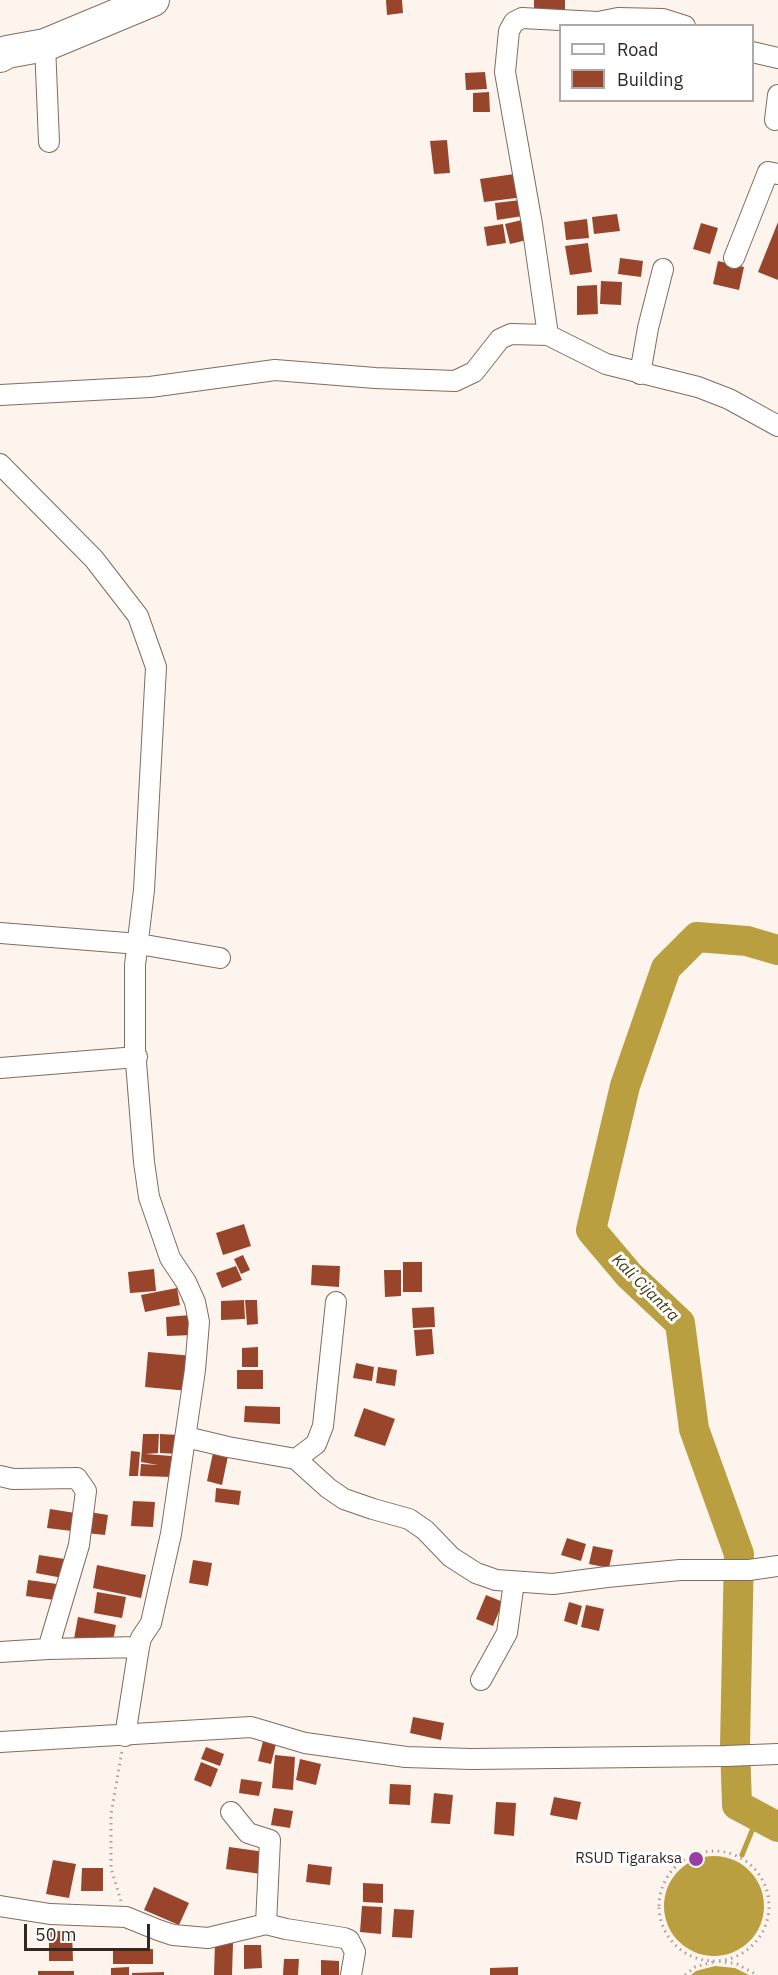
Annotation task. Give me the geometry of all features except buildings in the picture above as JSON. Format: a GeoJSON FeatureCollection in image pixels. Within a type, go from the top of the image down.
{"type":"FeatureCollection","features":[{"type":"Feature","properties":{"kind":"main road"},"geometry":{"type":"LineString","coordinates":[[0,56],[7,52],[45,45],[118,8],[153,0]]}},
{"type":"Feature","properties":{"kind":"street"},"geometry":{"type":"LineString","coordinates":[[548,335],[532,224],[505,72],[509,31],[514,22],[522,18],[598,22],[618,18],[663,19],[679,24]]}},
{"type":"Feature","properties":{"kind":"street"},"geometry":{"type":"LineString","coordinates":[[45,45],[50,142]]}},
{"type":"Feature","properties":{"kind":"street"},"geometry":{"type":"LineString","coordinates":[[754,52],[778,58]]}},
{"type":"Feature","properties":{"kind":"street"},"geometry":{"type":"LineString","coordinates":[[775,120],[778,94]]}},
{"type":"Feature","properties":{"kind":"street"},"geometry":{"type":"LineString","coordinates":[[734,258],[768,172],[778,174]]}},
{"type":"Feature","properties":{"kind":"street"},"geometry":{"type":"LineString","coordinates":[[640,374],[648,328],[663,269]]}},
{"type":"Feature","properties":{"kind":"street"},"geometry":{"type":"LineString","coordinates":[[0,395],[150,387],[275,370],[375,378],[455,381],[474,372],[500,339],[511,334],[548,335],[606,364],[698,387],[719,395],[778,426]]}},
{"type":"Feature","properties":{"kind":"street"},"geometry":{"type":"LineString","coordinates":[[0,464],[94,560],[138,616],[156,667],[144,890],[135,965],[135,1050],[149,1197],[170,1258],[186,1282],[195,1302],[199,1322],[186,1437],[166,1556],[151,1623],[141,1638],[125,1736]]}},
{"type":"Feature","properties":{"kind":"street"},"geometry":{"type":"LineString","coordinates":[[0,933],[139,944],[220,958]]}},
{"type":"Feature","properties":{"kind":"street"},"geometry":{"type":"LineString","coordinates":[[0,1068],[137,1058]]}},
{"type":"Feature","properties":{"kind":"street"},"geometry":{"type":"LineString","coordinates":[[296,1459],[316,1444],[323,1426],[336,1302]]}},
{"type":"Feature","properties":{"kind":"street"},"geometry":{"type":"LineString","coordinates":[[186,1437],[296,1459],[344,1499],[410,1519],[425,1530],[451,1557],[476,1573],[496,1580],[553,1584],[607,1576],[680,1570],[749,1570],[778,1566]]}},
{"type":"Feature","properties":{"kind":"street"},"geometry":{"type":"LineString","coordinates":[[0,1476],[13,1479],[78,1478],[86,1491],[79,1545],[48,1649]]}},
{"type":"Feature","properties":{"kind":"street"},"geometry":{"type":"LineString","coordinates":[[482,1680],[507,1633],[514,1582]]}},
{"type":"Feature","properties":{"kind":"street"},"geometry":{"type":"LineString","coordinates":[[0,1652],[139,1647]]}},
{"type":"Feature","properties":{"kind":"street"},"geometry":{"type":"LineString","coordinates":[[0,1742],[250,1727],[305,1743],[406,1757],[482,1759],[778,1754]]}},
{"type":"Feature","properties":{"kind":"street"},"geometry":{"type":"LineString","coordinates":[[231,1812],[248,1833],[270,1840],[266,1924]]}},
{"type":"Feature","properties":{"kind":"street"},"geometry":{"type":"LineString","coordinates":[[0,1906],[50,1914],[126,1917],[173,1935],[208,1938],[266,1924],[349,1940],[354,1952],[351,1975]]}},
{"type":"Feature","properties":{"kind":"path"},"geometry":{"type":"LineString","coordinates":[[125,1736],[111,1814],[111,1868],[126,1917]]}},
{"type":"Feature","properties":{"kind":"path"},"geometry":{"type":"LineString","coordinates":[[685,1975],[695,1967],[716,1961],[736,1957],[753,1946],[765,1929],[770,1910],[768,1889],[758,1871],[742,1858],[723,1851],[703,1852],[684,1859],[669,1874],[660,1892],[659,1912],[665,1932],[678,1948],[696,1958],[716,1961],[737,1964],[757,1975]]}},
{"type":"Feature","properties":{"kind":"shaded area"},"geometry":{"type":"Polygon","coordinates":[[[714,1856],[733,1860],[750,1870],[760,1887],[764,1906],[760,1925],[750,1942],[733,1952],[714,1956],[695,1952],[678,1942],[668,1925],[664,1906],[668,1887],[678,1870],[695,1860],[714,1856]]]}},
{"type":"Feature","properties":{"kind":"shaded area"},"geometry":{"type":"Polygon","coordinates":[[[715,1966],[735,1968],[749,1975],[691,1975],[696,1971],[715,1966]]]}},
{"type":"Feature","properties":{"kind":"waterway","name":"Kali Cijantra"},"geometry":{"type":"LineString","coordinates":[[778,950],[747,941],[697,937],[666,968],[625,1086],[591,1230],[629,1275],[680,1323],[694,1429],[739,1554],[735,1745],[737,1805],[778,1827]]}},
{"type":"Feature","properties":{"kind":"waterway"},"geometry":{"type":"LineString","coordinates":[[742,1855],[758,1816]]}},
{"type":"Feature","properties":{"kind":"place","name":"RSUD Tigaraksa"},"geometry":{"type":"Point","coordinates":[696,1859]}}]}
